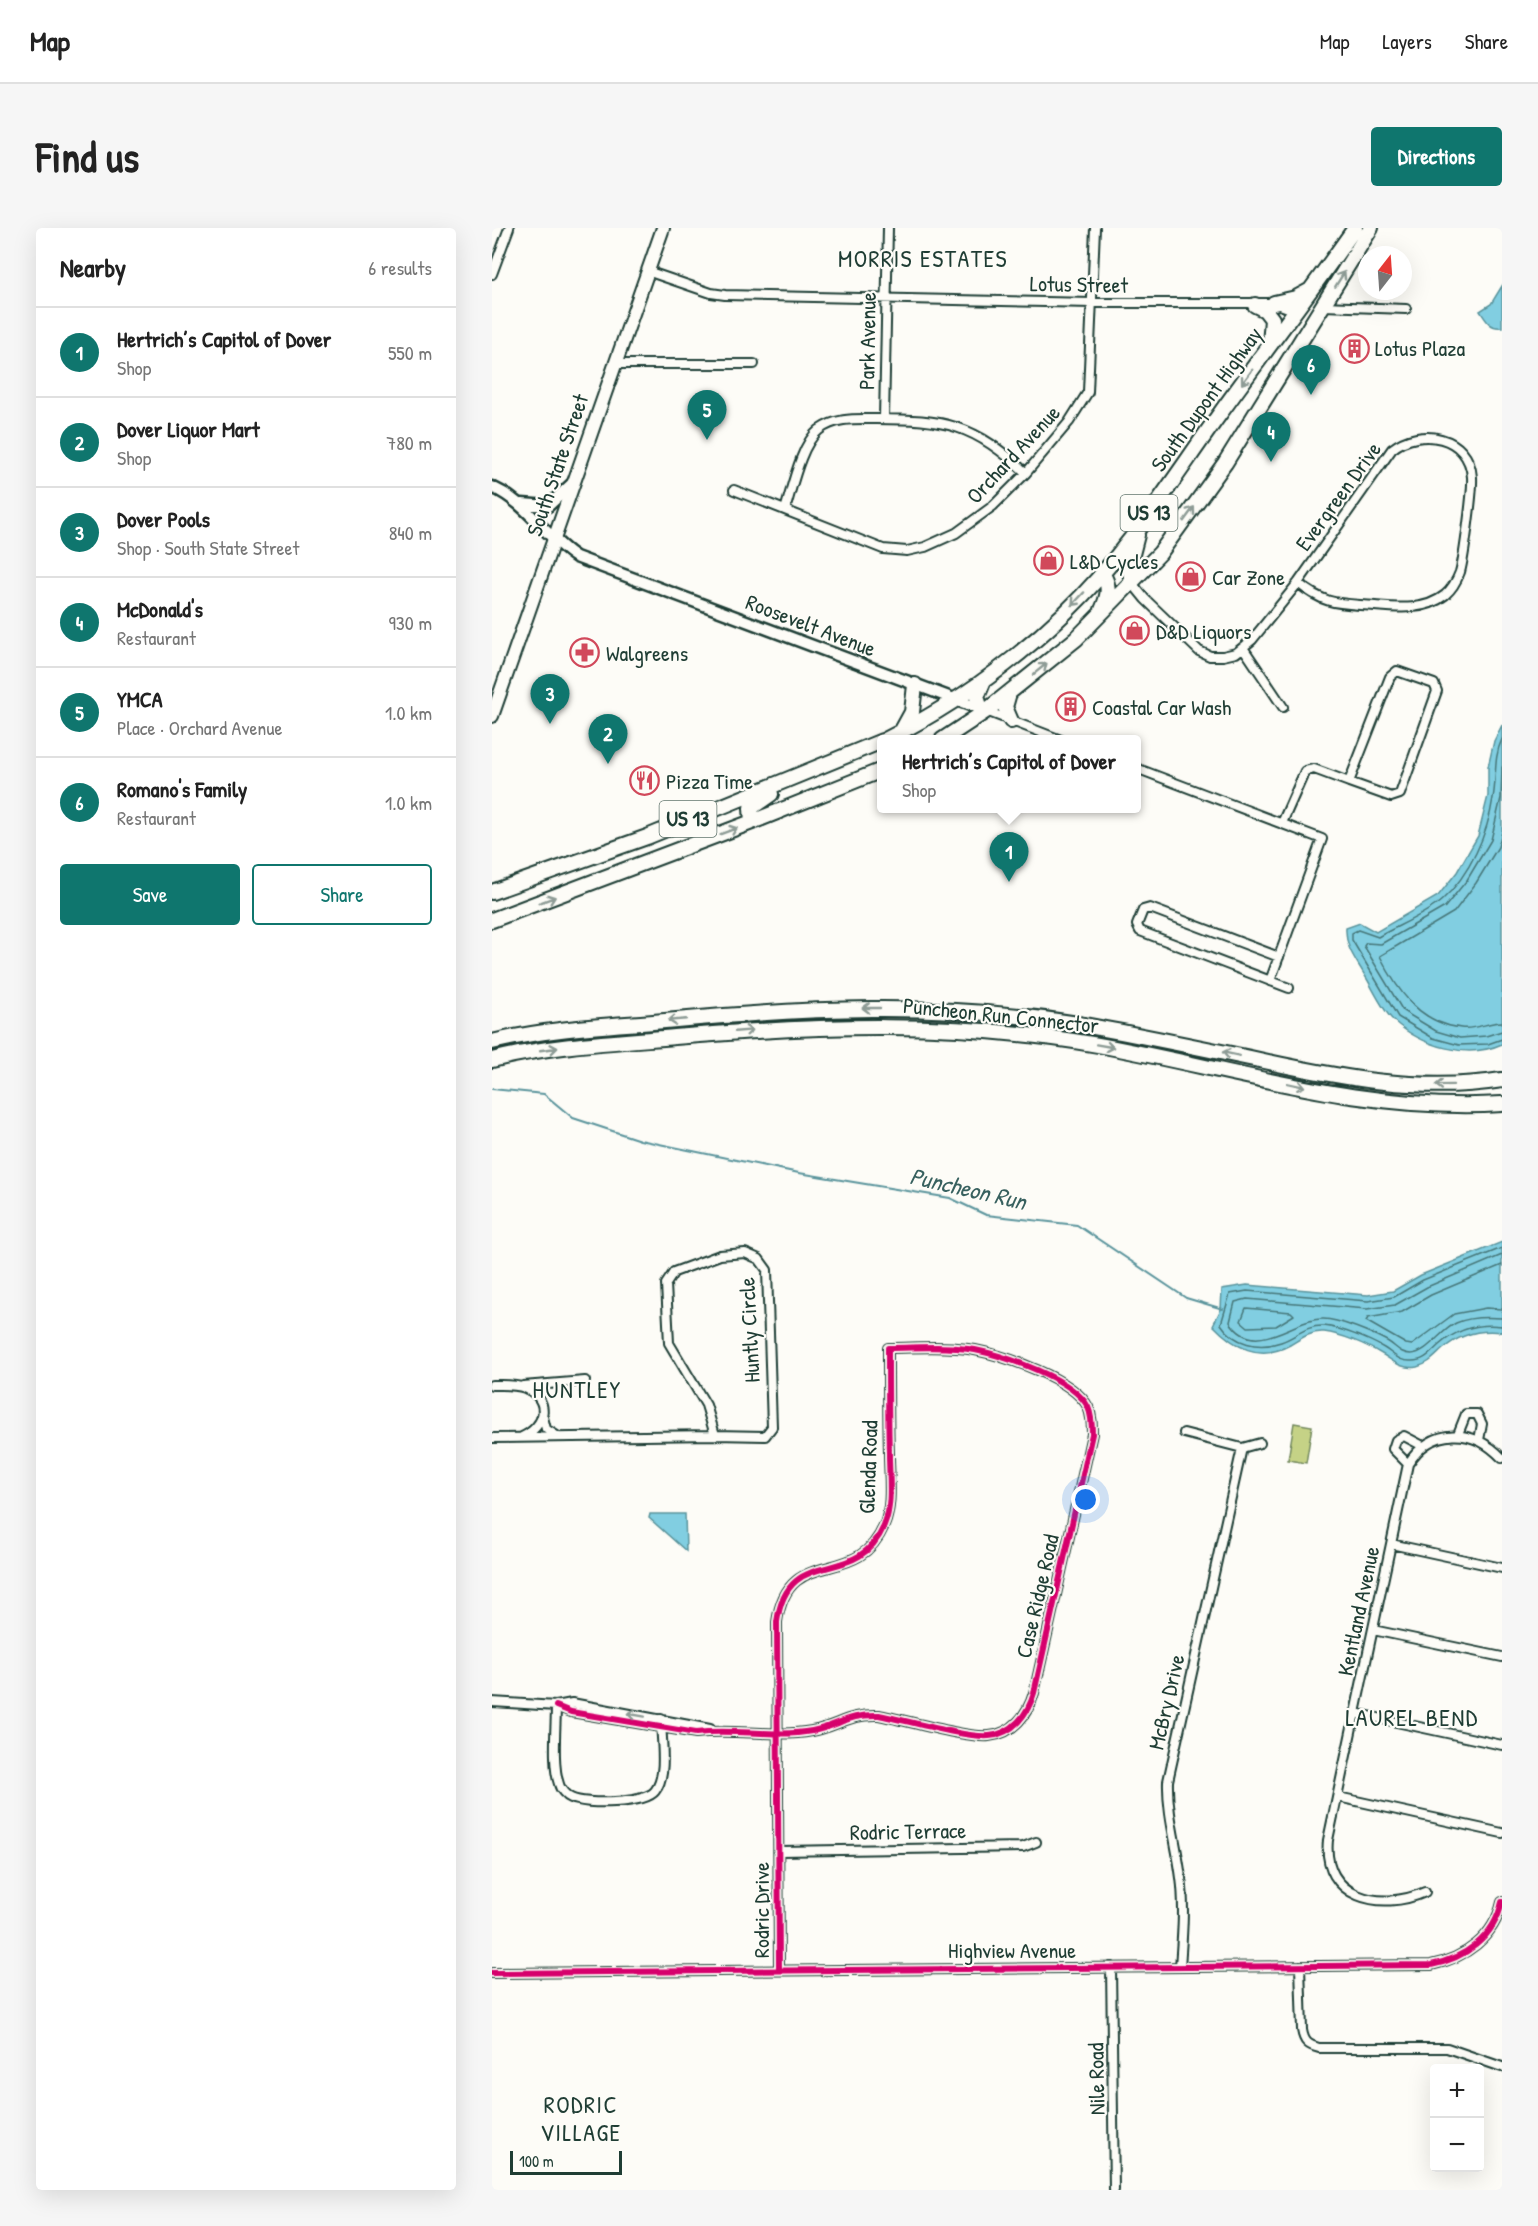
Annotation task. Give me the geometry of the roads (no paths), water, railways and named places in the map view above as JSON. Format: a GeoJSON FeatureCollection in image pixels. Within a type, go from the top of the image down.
{"type":"FeatureCollection","features":[{"type":"Feature","properties":{"kind":"highway","name":"South Dupont Highway"},"geometry":{"type":"LineString","coordinates":[[894,735],[955,700],[984,680],[1067,612],[1102,573],[1144,519],[1356,228]]}},
{"type":"Feature","properties":{"kind":"highway","name":"South Dupont Highway"},"geometry":{"type":"LineString","coordinates":[[949,735],[1009,693],[1098,617],[1160,553],[1204,494],[1371,228]]}},
{"type":"Feature","properties":{"kind":"highway"},"geometry":{"type":"LineString","coordinates":[[1274,303],[1296,298],[1313,288]]}},
{"type":"Feature","properties":{"kind":"highway"},"geometry":{"type":"LineString","coordinates":[[1255,304],[1265,310],[1272,319],[1269,347]]}},
{"type":"Feature","properties":{"kind":"highway"},"geometry":{"type":"LineString","coordinates":[[1283,370],[1303,324],[1302,317],[1297,311]]}},
{"type":"Feature","properties":{"kind":"highway"},"geometry":{"type":"LineString","coordinates":[[1132,583],[1128,566],[1130,553],[1144,519]]}},
{"type":"Feature","properties":{"kind":"highway"},"geometry":{"type":"LineString","coordinates":[[1098,617],[1108,589],[1107,580],[1102,573]]}},
{"type":"Feature","properties":{"kind":"highway"},"geometry":{"type":"LineString","coordinates":[[983,710],[977,697],[984,680]]}},
{"type":"Feature","properties":{"kind":"highway"},"geometry":{"type":"LineString","coordinates":[[901,732],[912,712],[915,685]]}},
{"type":"Feature","properties":{"kind":"highway"},"geometry":{"type":"LineString","coordinates":[[1009,693],[1005,707],[1011,721]]}},
{"type":"Feature","properties":{"kind":"highway","name":"South Dupont Highway"},"geometry":{"type":"LineString","coordinates":[[492,892],[647,837],[877,743]]}},
{"type":"Feature","properties":{"kind":"highway"},"geometry":{"type":"LineString","coordinates":[[752,822],[751,808],[763,797],[823,773],[848,756]]}},
{"type":"Feature","properties":{"kind":"highway","name":"US 13"},"geometry":{"type":"LineString","coordinates":[[492,920],[752,822],[877,772]]}},
{"type":"Feature","properties":{"kind":"highway"},"geometry":{"type":"LineString","coordinates":[[492,901],[564,874],[647,837]]}},
{"type":"Feature","properties":{"kind":"highway"},"geometry":{"type":"LineString","coordinates":[[492,886],[537,875]]}},
{"type":"Feature","properties":{"kind":"highway","name":"Puncheon Run Connector"},"geometry":{"type":"LineString","coordinates":[[492,1042],[558,1030],[765,1012],[836,1008],[918,1009],[990,1013],[1074,1024],[1367,1081],[1438,1086],[1502,1080]]}},
{"type":"Feature","properties":{"kind":"highway","name":"Puncheon Run Connector"},"geometry":{"type":"LineString","coordinates":[[492,1060],[575,1046],[783,1028],[922,1026],[993,1031],[1097,1045],[1367,1100],[1417,1105],[1502,1104]]}},
{"type":"Feature","properties":{"kind":"main road","name":"South State Street"},"geometry":{"type":"LineString","coordinates":[[492,716],[663,228]]}},
{"type":"Feature","properties":{"kind":"street"},"geometry":{"type":"LineString","coordinates":[[492,274],[509,228]]}},
{"type":"Feature","properties":{"kind":"street","name":"Park Avenue"},"geometry":{"type":"LineString","coordinates":[[884,419],[888,228]]}},
{"type":"Feature","properties":{"kind":"street","name":"Orchard Avenue"},"geometry":{"type":"LineString","coordinates":[[734,490],[883,549],[907,551],[937,542],[973,523],[1026,473],[1081,407],[1088,392],[1095,228]]}},
{"type":"Feature","properties":{"kind":"street","name":"Lotus Street"},"geometry":{"type":"LineString","coordinates":[[647,271],[716,294],[1093,303],[1274,303],[1297,311]]}},
{"type":"Feature","properties":{"kind":"street"},"geometry":{"type":"LineString","coordinates":[[1323,306],[1406,309]]}},
{"type":"Feature","properties":{"kind":"street"},"geometry":{"type":"LineString","coordinates":[[615,364],[754,364]]}},
{"type":"Feature","properties":{"kind":"street"},"geometry":{"type":"LineString","coordinates":[[785,510],[806,449],[819,431],[837,422],[884,419],[925,420],[958,426],[988,441],[1026,473]]}},
{"type":"Feature","properties":{"kind":"street","name":"Evergreen Drive"},"geometry":{"type":"LineString","coordinates":[[1244,649],[1298,583],[1392,449],[1399,443],[1418,436],[1439,438],[1458,449],[1466,458],[1472,477],[1461,569],[1445,595],[1424,606],[1397,608],[1324,601],[1298,583]]}},
{"type":"Feature","properties":{"kind":"street"},"geometry":{"type":"LineString","coordinates":[[492,487],[520,503],[533,507],[548,506],[574,482]]}},
{"type":"Feature","properties":{"kind":"street","name":"Roosevelt Avenue"},"geometry":{"type":"LineString","coordinates":[[520,503],[567,551],[585,560],[1047,735]]}},
{"type":"Feature","properties":{"kind":"street"},"geometry":{"type":"LineString","coordinates":[[1132,583],[1145,599],[1199,651],[1210,656],[1223,656],[1244,649],[1283,707]]}},
{"type":"Feature","properties":{"kind":"street"},"geometry":{"type":"LineString","coordinates":[[1282,823],[1305,771],[1314,770],[1391,797],[1400,794],[1437,691],[1434,684],[1397,671],[1390,677],[1349,782]]}},
{"type":"Feature","properties":{"kind":"street"},"geometry":{"type":"LineString","coordinates":[[1141,770],[1322,839],[1269,981]]}},
{"type":"Feature","properties":{"kind":"street"},"geometry":{"type":"LineString","coordinates":[[1279,957],[1150,908],[1143,910],[1137,925],[1140,930],[1289,988]]}},
{"type":"Feature","properties":{"kind":"street","name":"Huntly Circle"},"geometry":{"type":"LineString","coordinates":[[492,1438],[765,1436],[772,1427],[767,1270],[759,1259],[745,1253],[720,1255],[674,1272],[666,1284],[669,1343],[706,1406],[715,1435]]}},
{"type":"Feature","properties":{"kind":"street","name":"Glenda Road"},"geometry":{"type":"LineString","coordinates":[[780,1851],[777,1622],[782,1597],[790,1584],[802,1576],[818,1569],[834,1568],[863,1554],[875,1541],[888,1514],[888,1348]]}},
{"type":"Feature","properties":{"kind":"street","name":"Case Ridge Road"},"geometry":{"type":"LineString","coordinates":[[714,1731],[812,1731],[862,1714],[879,1715],[990,1736],[1016,1725],[1031,1704],[1092,1434],[1092,1420],[1087,1407],[1064,1384],[1026,1366],[992,1355],[958,1349],[888,1348]]}},
{"type":"Feature","properties":{"kind":"street"},"geometry":{"type":"LineString","coordinates":[[492,1385],[519,1386],[585,1381]]}},
{"type":"Feature","properties":{"kind":"street"},"geometry":{"type":"LineString","coordinates":[[519,1386],[539,1398],[545,1411],[535,1428],[520,1437]]}},
{"type":"Feature","properties":{"kind":"street"},"geometry":{"type":"LineString","coordinates":[[1479,1440],[1482,1424],[1477,1414],[1466,1414],[1458,1434],[1479,1440],[1502,1458]]}},
{"type":"Feature","properties":{"kind":"street"},"geometry":{"type":"LineString","coordinates":[[543,1417],[548,1432],[564,1438]]}},
{"type":"Feature","properties":{"kind":"street"},"geometry":{"type":"LineString","coordinates":[[1184,1433],[1242,1448],[1260,1443]]}},
{"type":"Feature","properties":{"kind":"street","name":"Kentland Avenue"},"geometry":{"type":"LineString","coordinates":[[1425,1892],[1408,1900],[1374,1900],[1352,1893],[1335,1877],[1327,1853],[1408,1464],[1423,1446],[1444,1435],[1458,1434]]}},
{"type":"Feature","properties":{"kind":"street"},"geometry":{"type":"LineString","coordinates":[[1408,1464],[1394,1449],[1396,1440],[1404,1436],[1423,1446]]}},
{"type":"Feature","properties":{"kind":"street","name":"McBry Drive"},"geometry":{"type":"LineString","coordinates":[[1180,1967],[1183,1905],[1181,1880],[1167,1804],[1168,1781],[1242,1448]]}},
{"type":"Feature","properties":{"kind":"street"},"geometry":{"type":"LineString","coordinates":[[1391,1544],[1502,1568]]}},
{"type":"Feature","properties":{"kind":"street"},"geometry":{"type":"LineString","coordinates":[[1372,1630],[1502,1657]]}},
{"type":"Feature","properties":{"kind":"street"},"geometry":{"type":"LineString","coordinates":[[492,1702],[556,1706],[572,1704],[661,1719],[714,1731]]}},
{"type":"Feature","properties":{"kind":"street"},"geometry":{"type":"LineString","coordinates":[[556,1706],[571,1712],[661,1728],[696,1733],[714,1731]]}},
{"type":"Feature","properties":{"kind":"street"},"geometry":{"type":"LineString","coordinates":[[556,1706],[559,1785],[570,1798],[582,1800],[638,1801],[649,1798],[660,1784],[661,1719]]}},
{"type":"Feature","properties":{"kind":"street"},"geometry":{"type":"LineString","coordinates":[[1355,1713],[1502,1745]]}},
{"type":"Feature","properties":{"kind":"street"},"geometry":{"type":"LineString","coordinates":[[1338,1797],[1502,1833]]}},
{"type":"Feature","properties":{"kind":"street","name":"Rodric Terrace"},"geometry":{"type":"LineString","coordinates":[[780,1851],[1023,1847],[1036,1842]]}},
{"type":"Feature","properties":{"kind":"street","name":"Rodric Drive"},"geometry":{"type":"LineString","coordinates":[[779,1969],[780,1851]]}},
{"type":"Feature","properties":{"kind":"street","name":"Highview Avenue"},"geometry":{"type":"LineString","coordinates":[[492,1973],[1431,1965],[1448,1962],[1461,1956],[1482,1940],[1499,1918],[1502,1902]]}},
{"type":"Feature","properties":{"kind":"street"},"geometry":{"type":"LineString","coordinates":[[1300,1966],[1303,2039],[1309,2045],[1319,2048],[1447,2048],[1502,2067]]}},
{"type":"Feature","properties":{"kind":"street","name":"Nile Road"},"geometry":{"type":"LineString","coordinates":[[1111,1967],[1114,2190]]}},
{"type":"Feature","properties":{"kind":"water"},"geometry":{"type":"Polygon","coordinates":[[[1502,286],[1502,327],[1494,327],[1480,311],[1491,304],[1502,286]]]}},
{"type":"Feature","properties":{"kind":"water"},"geometry":{"type":"Polygon","coordinates":[[[1502,725],[1502,1044],[1474,1051],[1445,1048],[1418,1037],[1394,1021],[1351,952],[1346,928],[1360,923],[1376,932],[1438,896],[1457,872],[1478,836],[1488,796],[1488,767],[1494,741],[1502,725]]]}},
{"type":"Feature","properties":{"kind":"water"},"geometry":{"type":"Polygon","coordinates":[[[1502,1242],[1502,1332],[1485,1331],[1463,1336],[1421,1366],[1411,1368],[1401,1366],[1360,1343],[1324,1332],[1310,1334],[1279,1350],[1258,1352],[1238,1345],[1213,1325],[1221,1309],[1222,1289],[1247,1285],[1368,1295],[1393,1291],[1421,1275],[1502,1242]]]}},
{"type":"Feature","properties":{"kind":"water"},"geometry":{"type":"Polygon","coordinates":[[[650,1514],[685,1514],[686,1551],[649,1518],[650,1514]]]}},
{"type":"Feature","properties":{"kind":"waterway","name":"Puncheon Run"},"geometry":{"type":"LineString","coordinates":[[492,1089],[544,1094],[573,1118],[640,1140],[799,1173],[950,1198],[986,1215],[1077,1225],[1186,1298],[1223,1309]]}},
{"type":"Feature","properties":{"kind":"place","name":"Lotus Plaza"},"geometry":{"type":"Point","coordinates":[1354,348]}},
{"type":"Feature","properties":{"kind":"place","name":"Romano's Family"},"geometry":{"type":"Point","coordinates":[1311,395]}},
{"type":"Feature","properties":{"kind":"place","name":"YMCA"},"geometry":{"type":"Point","coordinates":[707,440]}},
{"type":"Feature","properties":{"kind":"place","name":"McDonald's"},"geometry":{"type":"Point","coordinates":[1271,462]}},
{"type":"Feature","properties":{"kind":"place","name":"L&D Cycles"},"geometry":{"type":"Point","coordinates":[1049,561]}},
{"type":"Feature","properties":{"kind":"place","name":"Car Zone"},"geometry":{"type":"Point","coordinates":[1191,577]}},
{"type":"Feature","properties":{"kind":"place","name":"D&D Liquors"},"geometry":{"type":"Point","coordinates":[1135,631]}},
{"type":"Feature","properties":{"kind":"place","name":"Walgreens"},"geometry":{"type":"Point","coordinates":[585,653]}},
{"type":"Feature","properties":{"kind":"place","name":"Coastal Car Wash"},"geometry":{"type":"Point","coordinates":[1071,707]}},
{"type":"Feature","properties":{"kind":"place","name":"Dover Pools"},"geometry":{"type":"Point","coordinates":[550,724]}},
{"type":"Feature","properties":{"kind":"place","name":"Dover Liquor Mart"},"geometry":{"type":"Point","coordinates":[608,764]}},
{"type":"Feature","properties":{"kind":"place","name":"Pizza Time"},"geometry":{"type":"Point","coordinates":[645,781]}},
{"type":"Feature","properties":{"kind":"place","name":"Hertrich’s Capitol of Dover"},"geometry":{"type":"Point","coordinates":[1009,882]}},
{"type":"Feature","properties":{"kind":"district","name":"MORRIS ESTATES"},"geometry":{"type":"Point","coordinates":[923,259]}},
{"type":"Feature","properties":{"kind":"district","name":"HUNTLEY"},"geometry":{"type":"Point","coordinates":[577,1390]}},
{"type":"Feature","properties":{"kind":"district","name":"LAUREL BEND"},"geometry":{"type":"Point","coordinates":[1412,1718]}},
{"type":"Feature","properties":{"kind":"district","name":"RODRIC VILLAGE"},"geometry":{"type":"Point","coordinates":[581,2119]}}]}
